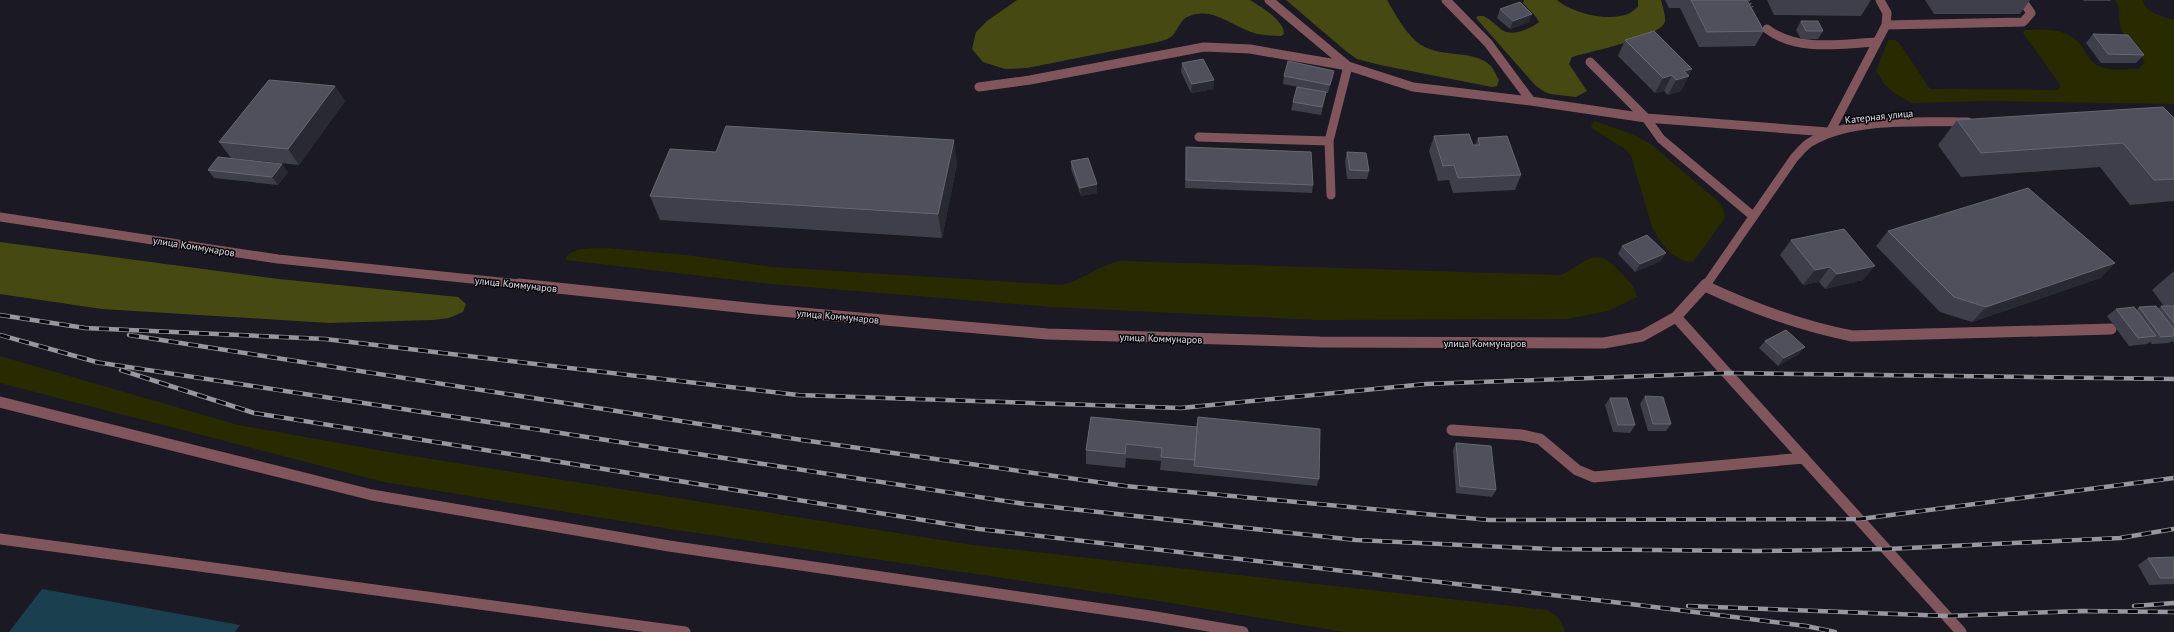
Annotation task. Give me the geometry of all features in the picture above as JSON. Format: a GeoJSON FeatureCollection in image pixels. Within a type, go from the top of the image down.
{"type":"FeatureCollection","features":[{"type":"Feature","properties":{"kind":"street"},"geometry":{"type":"LineString","coordinates":[[1269,0],[1348,66]]}},
{"type":"Feature","properties":{"kind":"street"},"geometry":{"type":"LineString","coordinates":[[1446,0],[1488,43],[1531,101]]}},
{"type":"Feature","properties":{"kind":"street"},"geometry":{"type":"LineString","coordinates":[[979,87],[1030,80],[1204,46],[1250,49],[1348,66],[1413,86],[1646,118],[1830,132],[1886,25],[1887,13],[1880,0]]}},
{"type":"Feature","properties":{"kind":"street"},"geometry":{"type":"LineString","coordinates":[[1886,25],[2023,22],[2031,13],[2022,0]]}},
{"type":"Feature","properties":{"kind":"street"},"geometry":{"type":"LineString","coordinates":[[1767,29],[1773,35],[1784,40],[1801,43],[1876,42]]}},
{"type":"Feature","properties":{"kind":"street"},"geometry":{"type":"LineString","coordinates":[[1590,62],[1646,118],[1661,139],[1753,216]]}},
{"type":"Feature","properties":{"kind":"street"},"geometry":{"type":"LineString","coordinates":[[1331,195],[1329,141],[1348,66]]}},
{"type":"Feature","properties":{"kind":"street","name":"Катерная улица"},"geometry":{"type":"LineString","coordinates":[[1676,317],[1705,286],[1794,158],[1809,142],[1830,132],[1871,126],[1976,121]]}},
{"type":"Feature","properties":{"kind":"street"},"geometry":{"type":"LineString","coordinates":[[1199,137],[1329,141]]}},
{"type":"Feature","properties":{"kind":"street","name":"улица Коммунаров"},"geometry":{"type":"LineString","coordinates":[[0,217],[278,259],[757,309],[1047,334],[1320,342],[1604,343],[1642,336],[1676,317]]}},
{"type":"Feature","properties":{"kind":"street"},"geometry":{"type":"LineString","coordinates":[[1705,286],[1741,304],[1832,332],[1852,336],[2111,330]]}},
{"type":"Feature","properties":{"kind":"street"},"geometry":{"type":"LineString","coordinates":[[1676,317],[1962,632]]}},
{"type":"Feature","properties":{"kind":"street"},"geometry":{"type":"LineString","coordinates":[[0,402],[372,495],[669,546],[1150,616],[1243,632]]}},
{"type":"Feature","properties":{"kind":"street"},"geometry":{"type":"LineString","coordinates":[[1452,430],[1522,435],[1540,439],[1577,470],[1594,477],[1804,458]]}},
{"type":"Feature","properties":{"kind":"street"},"geometry":{"type":"LineString","coordinates":[[0,539],[685,632]]}},
{"type":"Feature","properties":{"kind":"green space"},"geometry":{"type":"Polygon","coordinates":[[[2115,0],[2143,0],[2144,4],[2151,11],[2160,16],[2174,20],[2174,104],[1989,101],[1912,103],[1894,93],[1884,84],[1876,71],[1888,40],[1893,39],[1901,45],[1930,89],[2056,90],[2060,88],[2059,83],[2023,33],[2025,30],[2050,30],[2065,33],[2078,42],[2093,62],[2098,66],[2115,69],[2138,69],[2145,62],[2123,33],[2120,24],[2118,6],[2115,0]]]}},
{"type":"Feature","properties":{"kind":"green space"},"geometry":{"type":"Polygon","coordinates":[[[1595,121],[1635,135],[1652,145],[1719,202],[1724,211],[1725,218],[1693,262],[1686,261],[1673,255],[1659,240],[1652,227],[1631,156],[1625,149],[1592,128],[1591,125],[1595,121]]]}},
{"type":"Feature","properties":{"kind":"green space"},"geometry":{"type":"Polygon","coordinates":[[[591,248],[686,255],[773,267],[1061,285],[1077,280],[1105,266],[1120,261],[1561,275],[1587,260],[1600,258],[1607,260],[1615,266],[1634,288],[1637,297],[1608,311],[1567,319],[1316,320],[1052,307],[770,284],[566,260],[566,257],[574,251],[591,248]]]}},
{"type":"Feature","properties":{"kind":"green space"},"geometry":{"type":"Polygon","coordinates":[[[0,356],[238,425],[400,454],[973,545],[1547,610],[1558,617],[1565,630],[1564,632],[1344,632],[1153,600],[676,530],[384,482],[0,383],[0,356]]]}},
{"type":"Feature","properties":{"kind":"shaded area"},"geometry":{"type":"Polygon","coordinates":[[[1017,0],[1250,0],[1266,10],[1276,19],[1283,29],[1284,34],[1281,36],[1269,36],[1258,34],[1243,29],[1220,17],[1196,14],[1184,19],[1171,37],[1158,42],[1027,68],[1005,69],[983,62],[972,49],[976,32],[987,21],[1017,0]]]}},
{"type":"Feature","properties":{"kind":"shaded area"},"geometry":{"type":"Polygon","coordinates":[[[1286,0],[1387,0],[1402,25],[1417,42],[1431,50],[1467,55],[1484,61],[1491,66],[1499,80],[1497,86],[1492,87],[1380,65],[1357,59],[1286,0]]]}},
{"type":"Feature","properties":{"kind":"shaded area"},"geometry":{"type":"Polygon","coordinates":[[[1524,0],[1557,0],[1572,9],[1581,12],[1601,17],[1611,17],[1630,13],[1638,7],[1638,0],[1661,0],[1665,21],[1661,27],[1652,33],[1608,48],[1572,57],[1569,64],[1587,91],[1576,97],[1550,94],[1536,86],[1476,18],[1478,16],[1484,16],[1506,32],[1511,33],[1521,31],[1539,22],[1534,14],[1523,3],[1524,0]]]}},
{"type":"Feature","properties":{"kind":"shaded area"},"geometry":{"type":"Polygon","coordinates":[[[0,242],[279,279],[458,297],[466,304],[463,312],[449,318],[433,320],[329,323],[102,309],[0,294],[0,242]]]}},
{"type":"Feature","properties":{"kind":"water"},"geometry":{"type":"Polygon","coordinates":[[[42,589],[240,625],[235,632],[9,632],[42,589]]]}},
{"type":"Feature","properties":{"kind":"building"},"geometry":{"type":"Polygon","coordinates":[[[1691,0],[1747,0],[1764,31],[1707,32],[1691,0]]]}},
{"type":"Feature","properties":{"kind":"building"},"geometry":{"type":"Polygon","coordinates":[[[1520,2],[1532,14],[1513,21],[1500,9],[1520,2]]]}},
{"type":"Feature","properties":{"kind":"building"},"geometry":{"type":"Polygon","coordinates":[[[1801,21],[1818,21],[1823,31],[1806,31],[1801,21]]]}},
{"type":"Feature","properties":{"kind":"building"},"geometry":{"type":"Polygon","coordinates":[[[1654,31],[1692,69],[1684,71],[1689,76],[1676,80],[1672,75],[1663,78],[1625,40],[1654,31]]]}},
{"type":"Feature","properties":{"kind":"building"},"geometry":{"type":"Polygon","coordinates":[[[2093,34],[2128,35],[2144,55],[2108,54],[2093,34]]]}},
{"type":"Feature","properties":{"kind":"building"},"geometry":{"type":"Polygon","coordinates":[[[1203,59],[1214,80],[1192,84],[1182,63],[1203,59]]]}},
{"type":"Feature","properties":{"kind":"building"},"geometry":{"type":"Polygon","coordinates":[[[1288,61],[1334,71],[1330,85],[1284,76],[1288,61]]]}},
{"type":"Feature","properties":{"kind":"building"},"geometry":{"type":"Polygon","coordinates":[[[269,80],[335,86],[288,149],[219,142],[269,80]]]}},
{"type":"Feature","properties":{"kind":"building"},"geometry":{"type":"Polygon","coordinates":[[[1297,87],[1326,92],[1322,107],[1293,102],[1297,87]]]}},
{"type":"Feature","properties":{"kind":"building"},"geometry":{"type":"Polygon","coordinates":[[[2163,107],[2174,118],[2174,179],[2154,180],[2123,143],[1981,153],[1957,120],[2163,107]]]}},
{"type":"Feature","properties":{"kind":"building"},"geometry":{"type":"Polygon","coordinates":[[[726,126],[954,140],[938,214],[650,196],[670,149],[716,152],[726,126]]]}},
{"type":"Feature","properties":{"kind":"building"},"geometry":{"type":"Polygon","coordinates":[[[1469,134],[1473,145],[1480,145],[1478,138],[1507,136],[1521,175],[1458,178],[1454,165],[1443,166],[1434,136],[1469,134]]]}},
{"type":"Feature","properties":{"kind":"building"},"geometry":{"type":"Polygon","coordinates":[[[1186,147],[1311,152],[1313,185],[1186,180],[1186,147]]]}},
{"type":"Feature","properties":{"kind":"building"},"geometry":{"type":"Polygon","coordinates":[[[1347,152],[1366,153],[1369,171],[1350,170],[1347,152]]]}},
{"type":"Feature","properties":{"kind":"building"},"geometry":{"type":"Polygon","coordinates":[[[218,157],[282,164],[272,177],[208,170],[218,157]]]}},
{"type":"Feature","properties":{"kind":"building"},"geometry":{"type":"Polygon","coordinates":[[[1088,158],[1097,184],[1080,188],[1071,161],[1088,158]]]}},
{"type":"Feature","properties":{"kind":"building"},"geometry":{"type":"Polygon","coordinates":[[[2028,188],[2115,263],[1986,307],[1954,297],[1888,231],[2028,188]]]}},
{"type":"Feature","properties":{"kind":"building"},"geometry":{"type":"Polygon","coordinates":[[[1844,229],[1875,266],[1837,274],[1830,267],[1815,270],[1791,240],[1844,229]]]}},
{"type":"Feature","properties":{"kind":"building"},"geometry":{"type":"Polygon","coordinates":[[[1647,235],[1666,253],[1640,264],[1622,246],[1647,235]]]}},
{"type":"Feature","properties":{"kind":"building"},"geometry":{"type":"Polygon","coordinates":[[[2156,306],[2174,329],[2174,336],[2161,337],[2139,307],[2156,306]]]}},
{"type":"Feature","properties":{"kind":"building"},"geometry":{"type":"Polygon","coordinates":[[[2161,306],[2174,306],[2174,323],[2161,306]]]}},
{"type":"Feature","properties":{"kind":"building"},"geometry":{"type":"Polygon","coordinates":[[[2134,307],[2156,336],[2138,338],[2116,309],[2134,307]]]}},
{"type":"Feature","properties":{"kind":"building"},"geometry":{"type":"Polygon","coordinates":[[[1786,330],[1805,347],[1784,358],[1765,341],[1786,330]]]}},
{"type":"Feature","properties":{"kind":"building"},"geometry":{"type":"Polygon","coordinates":[[[1645,396],[1663,397],[1671,424],[1653,424],[1645,396]]]}},
{"type":"Feature","properties":{"kind":"building"},"geometry":{"type":"Polygon","coordinates":[[[1610,398],[1627,398],[1635,425],[1618,425],[1610,398]]]}},
{"type":"Feature","properties":{"kind":"building"},"geometry":{"type":"Polygon","coordinates":[[[1091,417],[1197,427],[1195,460],[1161,457],[1162,448],[1126,444],[1125,454],[1086,450],[1091,417]]]}},
{"type":"Feature","properties":{"kind":"building"},"geometry":{"type":"Polygon","coordinates":[[[1198,417],[1320,429],[1319,479],[1194,466],[1198,417]]]}},
{"type":"Feature","properties":{"kind":"building"},"geometry":{"type":"Polygon","coordinates":[[[1456,443],[1491,446],[1496,490],[1460,486],[1456,443]]]}},
{"type":"Feature","properties":{"kind":"building"},"geometry":{"type":"Polygon","coordinates":[[[2174,557],[2174,578],[2160,578],[2148,558],[2174,557]]]}},
{"type":"Feature","properties":{"kind":"railway"},"geometry":{"type":"LineString","coordinates":[[0,315],[85,328],[325,339],[798,395],[1181,408],[1426,384],[1727,373],[2174,379]]}},
{"type":"Feature","properties":{"kind":"railway"},"geometry":{"type":"LineString","coordinates":[[0,335],[98,362]]}},
{"type":"Feature","properties":{"kind":"railway"},"geometry":{"type":"LineString","coordinates":[[129,335],[802,440],[1125,486],[1489,520],[1860,519],[2174,478]]}},
{"type":"Feature","properties":{"kind":"railway"},"geometry":{"type":"LineString","coordinates":[[98,362],[1025,504],[1356,540],[1550,549],[1756,551],[1887,549],[2120,538],[2174,529]]}},
{"type":"Feature","properties":{"kind":"railway"},"geometry":{"type":"LineString","coordinates":[[121,370],[254,413],[979,529],[1630,604],[1806,626],[1835,632]]}},
{"type":"Feature","properties":{"kind":"railway"},"geometry":{"type":"LineString","coordinates":[[2134,606],[2174,603]]}},
{"type":"Feature","properties":{"kind":"railway"},"geometry":{"type":"LineString","coordinates":[[1688,606],[1948,616],[2082,611],[2174,612]]}}]}
